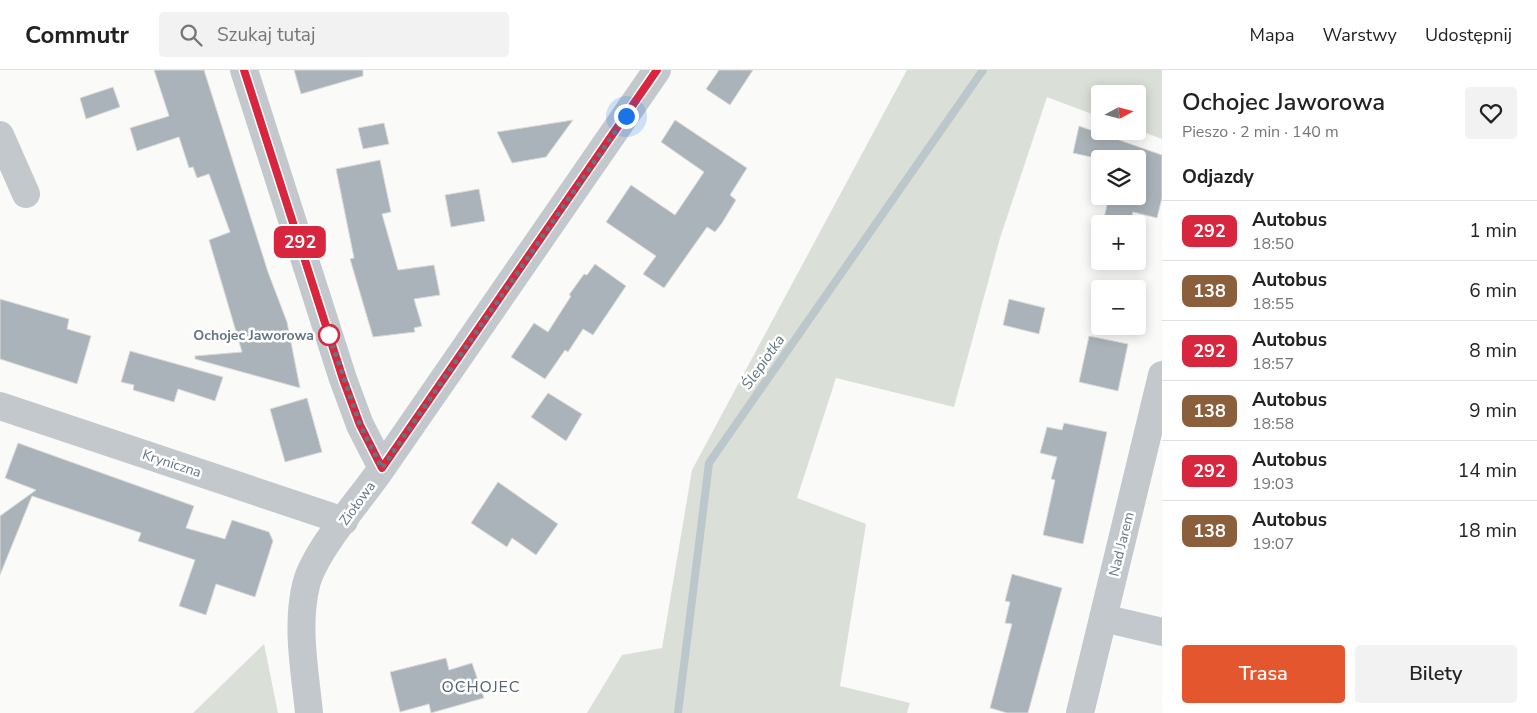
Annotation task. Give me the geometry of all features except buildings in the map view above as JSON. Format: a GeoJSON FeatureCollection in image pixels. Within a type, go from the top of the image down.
{"type":"FeatureCollection","features":[{"type":"Feature","properties":{"kind":"street"},"geometry":{"type":"LineString","coordinates":[[244,70],[343,379],[360,425],[382,468]]}},
{"type":"Feature","properties":{"kind":"street","name":"Ziołowa"},"geometry":{"type":"LineString","coordinates":[[309,713],[301,632],[306,583],[322,551],[382,468],[657,70]]}},
{"type":"Feature","properties":{"kind":"street"},"geometry":{"type":"LineString","coordinates":[[0,134],[26,194]]}},
{"type":"Feature","properties":{"kind":"street","name":"Nad Jarem"},"geometry":{"type":"LineString","coordinates":[[1080,713],[1162,374]]}},
{"type":"Feature","properties":{"kind":"street","name":"Kryniczna"},"geometry":{"type":"LineString","coordinates":[[0,406],[344,521]]}},
{"type":"Feature","properties":{"kind":"street"},"geometry":{"type":"LineString","coordinates":[[1103,618],[1162,632]]}},
{"type":"Feature","properties":{"kind":"shaded area"},"geometry":{"type":"Polygon","coordinates":[[[907,70],[1162,70],[1162,139],[1146,133],[1146,85],[1091,85],[1091,114],[1047,97],[1000,238],[954,407],[836,378],[797,498],[866,524],[840,686],[910,703],[907,713],[587,713],[622,655],[662,648],[692,470],[907,70]]]}},
{"type":"Feature","properties":{"kind":"shaded area"},"geometry":{"type":"Polygon","coordinates":[[[264,644],[278,713],[193,713],[264,644]]]}},
{"type":"Feature","properties":{"kind":"waterway","name":"Ślepiotka"},"geometry":{"type":"LineString","coordinates":[[678,713],[709,463],[983,70]]}},
{"type":"Feature","properties":{"kind":"bus line","name":"292"},"geometry":{"type":"LineString","coordinates":[[244,70],[343,379],[360,425],[382,468],[657,70]]}},
{"type":"Feature","properties":{"kind":"place","name":"Ochojec Jaworowa"},"geometry":{"type":"Point","coordinates":[329,335]}},
{"type":"Feature","properties":{"kind":"district","name":"OCHOJEC"},"geometry":{"type":"Point","coordinates":[481,686]}},
{"type":"Feature","properties":{"kind":"route"},"geometry":{"type":"LineString","coordinates":[[329,335],[328,332],[360,425],[382,468],[626,116]]}}]}
